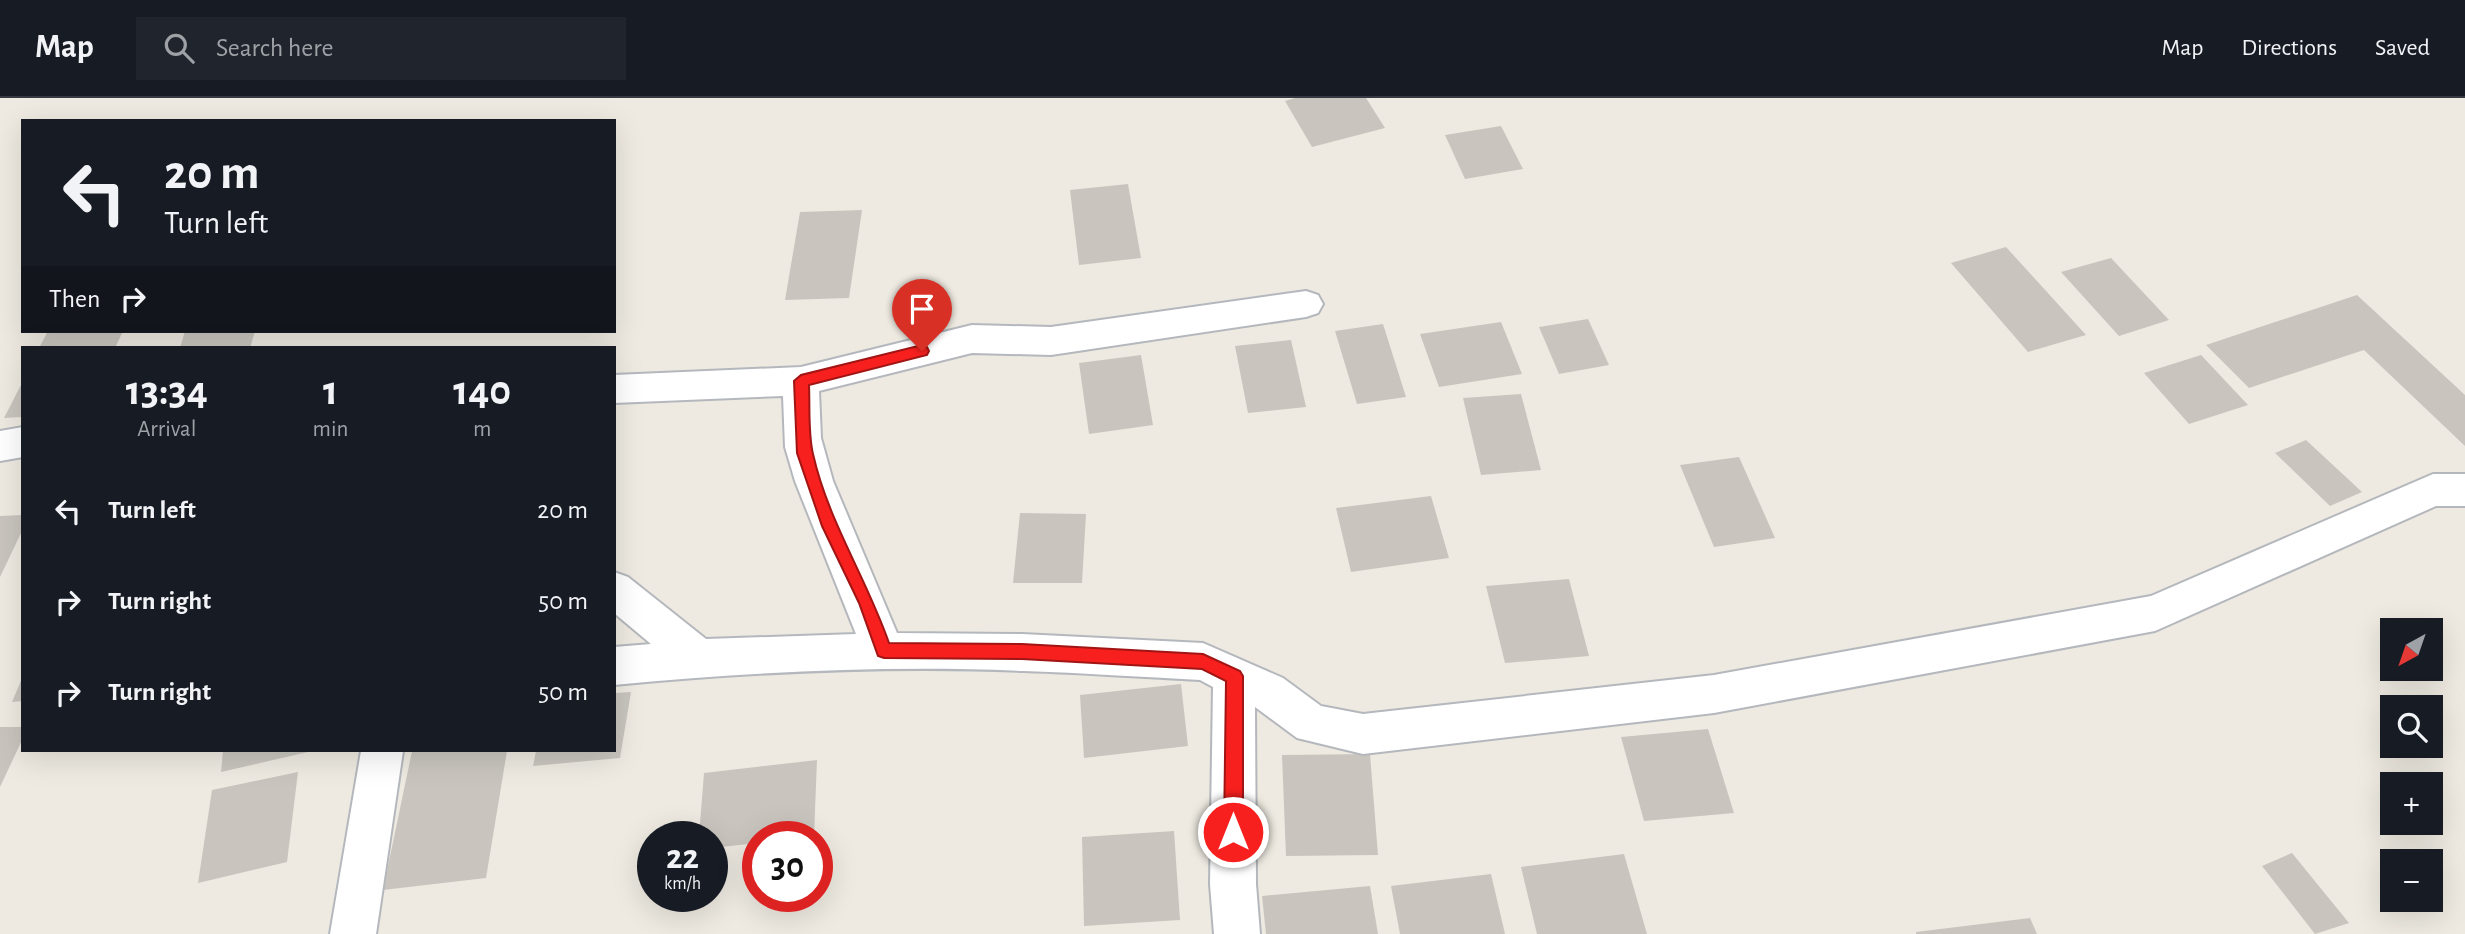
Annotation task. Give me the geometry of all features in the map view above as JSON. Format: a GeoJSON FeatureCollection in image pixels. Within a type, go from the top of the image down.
{"type":"FeatureCollection","features":[{"type":"Feature","properties":{"kind":"street"},"geometry":{"type":"LineString","coordinates":[[616,389],[801,381],[972,339],[1051,341],[1306,304]]}},
{"type":"Feature","properties":{"kind":"street"},"geometry":{"type":"LineString","coordinates":[[801,381],[805,453],[830,526],[867,603],[884,651]]}},
{"type":"Feature","properties":{"kind":"street"},"geometry":{"type":"LineString","coordinates":[[0,446],[21,442]]}},
{"type":"Feature","properties":{"kind":"street"},"geometry":{"type":"LineString","coordinates":[[616,666],[699,658],[884,651],[1022,652],[1203,662],[1268,692],[1312,724],[1363,734],[1714,694],[2155,613],[2433,490],[2465,490]]}},
{"type":"Feature","properties":{"kind":"street"},"geometry":{"type":"LineString","coordinates":[[616,591],[699,658]]}},
{"type":"Feature","properties":{"kind":"street"},"geometry":{"type":"LineString","coordinates":[[1234,676],[1233,884],[1237,934]]}},
{"type":"Feature","properties":{"kind":"street"},"geometry":{"type":"LineString","coordinates":[[353,934],[382,752]]}},
{"type":"Feature","properties":{"kind":"building"},"geometry":{"type":"Polygon","coordinates":[[[1295,98],[1366,98],[1385,128],[1312,147],[1285,101],[1295,98]]]}},
{"type":"Feature","properties":{"kind":"building"},"geometry":{"type":"Polygon","coordinates":[[[1501,126],[1523,169],[1465,179],[1445,135],[1501,126]]]}},
{"type":"Feature","properties":{"kind":"building"},"geometry":{"type":"Polygon","coordinates":[[[1128,184],[1141,258],[1079,265],[1070,190],[1128,184]]]}},
{"type":"Feature","properties":{"kind":"building"},"geometry":{"type":"Polygon","coordinates":[[[862,210],[849,298],[785,300],[800,212],[862,210]]]}},
{"type":"Feature","properties":{"kind":"building"},"geometry":{"type":"Polygon","coordinates":[[[2006,247],[2086,335],[2028,352],[1951,263],[2006,247]]]}},
{"type":"Feature","properties":{"kind":"building"},"geometry":{"type":"Polygon","coordinates":[[[2111,258],[2169,320],[2119,336],[2061,272],[2111,258]]]}},
{"type":"Feature","properties":{"kind":"building"},"geometry":{"type":"Polygon","coordinates":[[[2357,295],[2465,395],[2465,446],[2364,350],[2249,388],[2206,345],[2357,295]]]}},
{"type":"Feature","properties":{"kind":"building"},"geometry":{"type":"Polygon","coordinates":[[[1588,319],[1609,365],[1559,374],[1539,327],[1588,319]]]}},
{"type":"Feature","properties":{"kind":"building"},"geometry":{"type":"Polygon","coordinates":[[[1501,322],[1522,374],[1439,387],[1420,334],[1501,322]]]}},
{"type":"Feature","properties":{"kind":"building"},"geometry":{"type":"Polygon","coordinates":[[[1383,324],[1406,397],[1357,404],[1335,331],[1383,324]]]}},
{"type":"Feature","properties":{"kind":"building"},"geometry":{"type":"Polygon","coordinates":[[[47,333],[122,333],[116,346],[40,346],[47,333]]]}},
{"type":"Feature","properties":{"kind":"building"},"geometry":{"type":"Polygon","coordinates":[[[184,333],[254,333],[251,346],[181,346],[184,333]]]}},
{"type":"Feature","properties":{"kind":"building"},"geometry":{"type":"Polygon","coordinates":[[[1291,340],[1306,407],[1248,413],[1235,346],[1291,340]]]}},
{"type":"Feature","properties":{"kind":"building"},"geometry":{"type":"Polygon","coordinates":[[[1141,355],[1153,425],[1089,434],[1079,363],[1141,355]]]}},
{"type":"Feature","properties":{"kind":"building"},"geometry":{"type":"Polygon","coordinates":[[[2201,355],[2248,405],[2189,424],[2144,373],[2201,355]]]}},
{"type":"Feature","properties":{"kind":"building"},"geometry":{"type":"Polygon","coordinates":[[[21,385],[21,417],[4,418],[21,385]]]}},
{"type":"Feature","properties":{"kind":"building"},"geometry":{"type":"Polygon","coordinates":[[[1521,394],[1541,470],[1481,475],[1463,398],[1521,394]]]}},
{"type":"Feature","properties":{"kind":"building"},"geometry":{"type":"Polygon","coordinates":[[[2306,440],[2362,492],[2330,506],[2275,453],[2306,440]]]}},
{"type":"Feature","properties":{"kind":"building"},"geometry":{"type":"Polygon","coordinates":[[[1739,457],[1775,538],[1714,547],[1680,465],[1739,457]]]}},
{"type":"Feature","properties":{"kind":"building"},"geometry":{"type":"Polygon","coordinates":[[[1431,496],[1449,558],[1351,572],[1336,508],[1431,496]]]}},
{"type":"Feature","properties":{"kind":"building"},"geometry":{"type":"Polygon","coordinates":[[[1020,513],[1086,514],[1082,583],[1013,583],[1020,513]]]}},
{"type":"Feature","properties":{"kind":"building"},"geometry":{"type":"Polygon","coordinates":[[[21,515],[21,533],[0,577],[0,516],[21,515]]]}},
{"type":"Feature","properties":{"kind":"building"},"geometry":{"type":"Polygon","coordinates":[[[1569,579],[1589,656],[1505,663],[1486,586],[1569,579]]]}},
{"type":"Feature","properties":{"kind":"building"},"geometry":{"type":"Polygon","coordinates":[[[21,681],[21,701],[12,702],[21,681]]]}},
{"type":"Feature","properties":{"kind":"building"},"geometry":{"type":"Polygon","coordinates":[[[1181,684],[1188,746],[1084,758],[1080,695],[1181,684]]]}},
{"type":"Feature","properties":{"kind":"building"},"geometry":{"type":"Polygon","coordinates":[[[631,692],[620,758],[533,766],[536,752],[616,752],[616,693],[631,692]]]}},
{"type":"Feature","properties":{"kind":"building"},"geometry":{"type":"Polygon","coordinates":[[[0,727],[21,727],[21,742],[0,787],[0,727]]]}},
{"type":"Feature","properties":{"kind":"building"},"geometry":{"type":"Polygon","coordinates":[[[1708,729],[1734,813],[1644,821],[1621,737],[1708,729]]]}},
{"type":"Feature","properties":{"kind":"building"},"geometry":{"type":"Polygon","coordinates":[[[223,752],[308,752],[221,772],[223,752]]]}},
{"type":"Feature","properties":{"kind":"building"},"geometry":{"type":"Polygon","coordinates":[[[412,752],[507,752],[486,878],[383,890],[412,752]]]}},
{"type":"Feature","properties":{"kind":"building"},"geometry":{"type":"Polygon","coordinates":[[[1370,754],[1378,855],[1286,856],[1282,755],[1370,754]]]}},
{"type":"Feature","properties":{"kind":"building"},"geometry":{"type":"Polygon","coordinates":[[[817,760],[815,821],[742,821],[742,845],[728,846],[728,821],[700,821],[704,773],[817,760]]]}},
{"type":"Feature","properties":{"kind":"building"},"geometry":{"type":"Polygon","coordinates":[[[298,772],[287,862],[198,883],[212,790],[298,772]]]}},
{"type":"Feature","properties":{"kind":"building"},"geometry":{"type":"Polygon","coordinates":[[[1174,831],[1180,920],[1084,926],[1082,837],[1174,831]]]}},
{"type":"Feature","properties":{"kind":"building"},"geometry":{"type":"Polygon","coordinates":[[[2292,853],[2349,923],[2315,934],[2262,866],[2292,853]]]}},
{"type":"Feature","properties":{"kind":"building"},"geometry":{"type":"Polygon","coordinates":[[[1624,854],[1647,934],[1537,934],[1521,867],[1624,854]]]}},
{"type":"Feature","properties":{"kind":"building"},"geometry":{"type":"Polygon","coordinates":[[[1491,874],[1505,934],[1400,934],[1391,886],[1491,874]]]}},
{"type":"Feature","properties":{"kind":"building"},"geometry":{"type":"Polygon","coordinates":[[[1370,886],[1378,934],[1266,934],[1262,896],[1370,886]]]}},
{"type":"Feature","properties":{"kind":"building"},"geometry":{"type":"Polygon","coordinates":[[[2030,918],[2037,934],[1916,934],[1916,932],[2030,918]]]}},
{"type":"Feature","properties":{"kind":"route"},"geometry":{"type":"LineString","coordinates":[[922,351],[801,381],[805,453],[830,526],[867,603],[884,651],[1022,652],[1203,662],[1234,676],[1233,832]]}}]}
